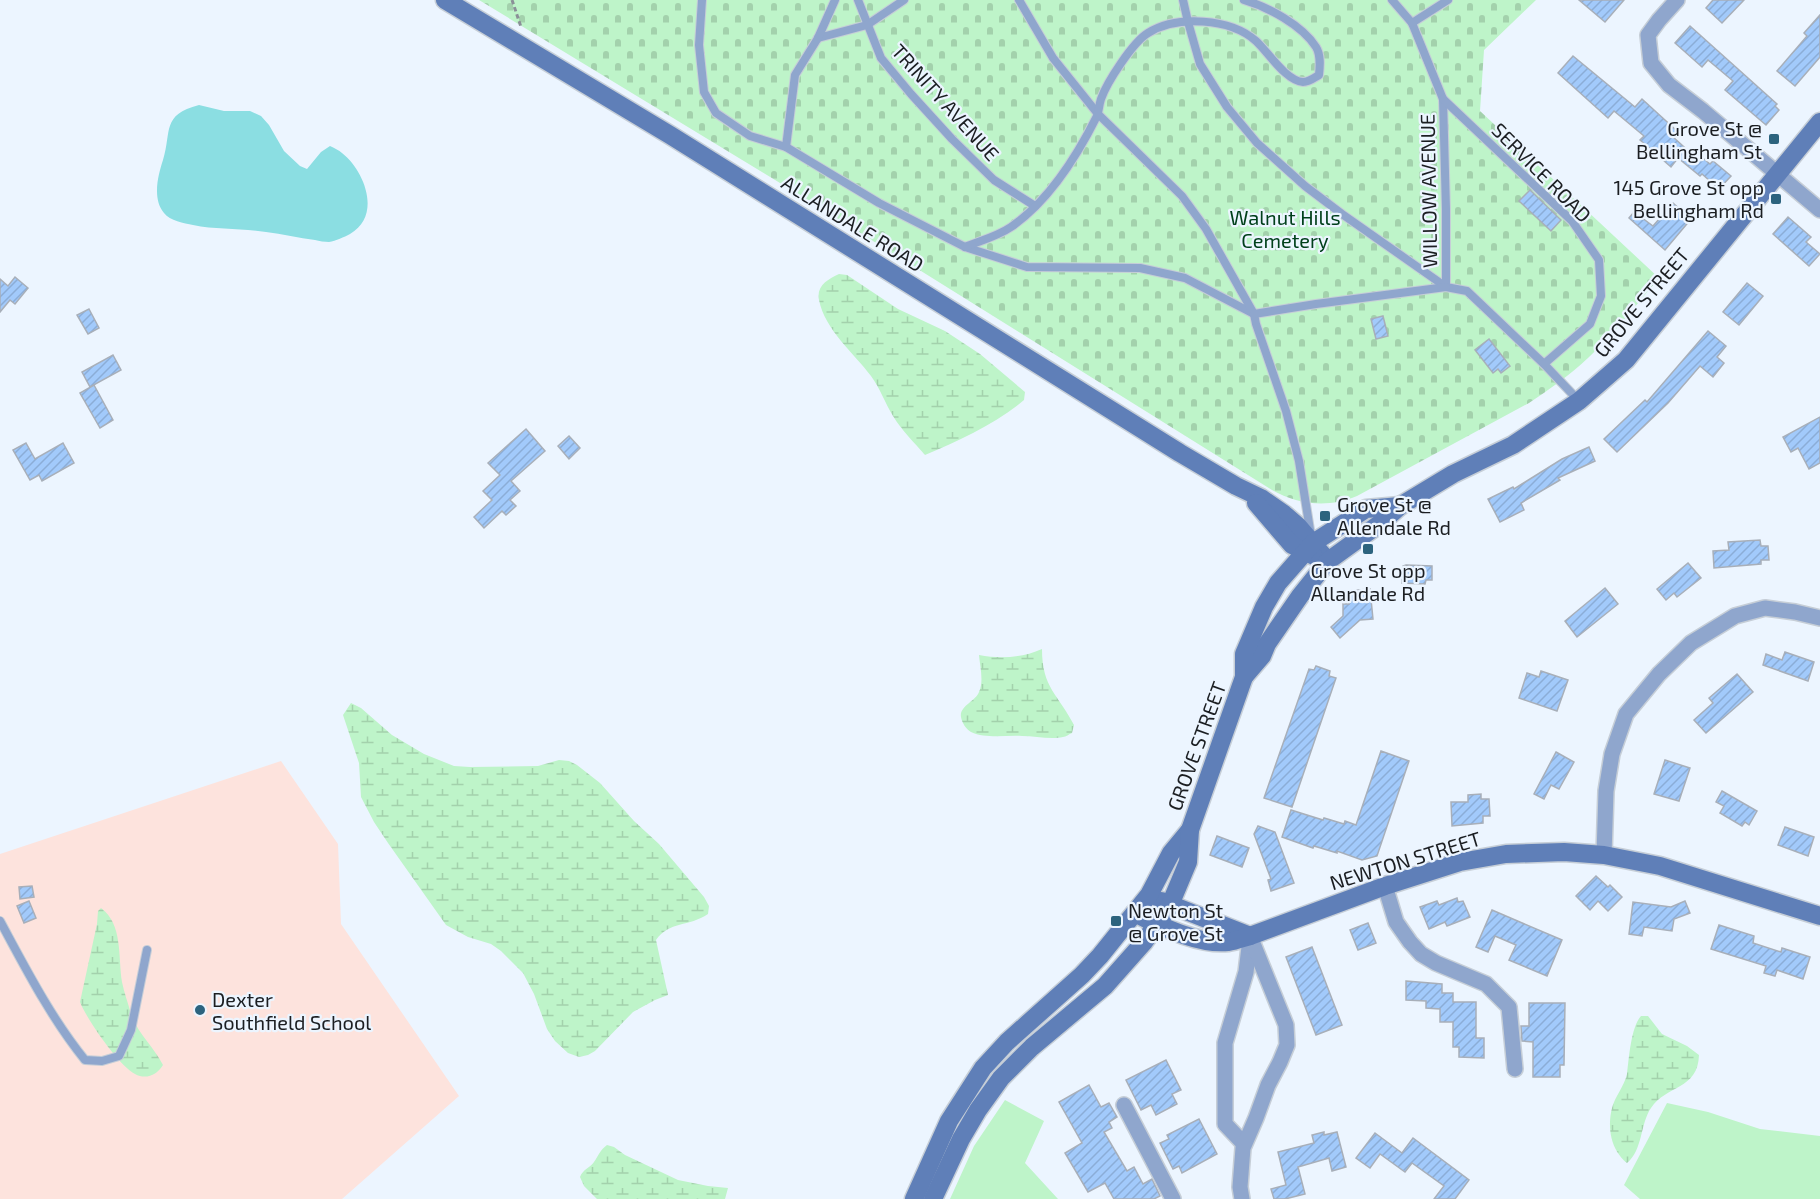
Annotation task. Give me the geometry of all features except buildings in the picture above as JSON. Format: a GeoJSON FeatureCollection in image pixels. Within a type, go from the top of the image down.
{"type":"FeatureCollection","features":[{"type":"Feature","properties":{"kind":"main road","name":"ALLANDALE ROAD"},"geometry":{"type":"LineString","coordinates":[[445,0],[670,135],[1236,486],[1258,505],[1292,545],[1309,548],[1328,561]]}},
{"type":"Feature","properties":{"kind":"main road","name":"GROVE STREET"},"geometry":{"type":"LineString","coordinates":[[1244,677],[1262,657],[1267,644],[1300,596],[1328,561],[1400,506],[1453,474],[1513,444],[1580,401],[1626,360],[1820,122]]}},
{"type":"Feature","properties":{"kind":"main road","name":"GROVE STREET"},"geometry":{"type":"LineString","coordinates":[[1170,905],[1188,862],[1190,830],[1244,677],[1244,654],[1250,636],[1278,583],[1309,548],[1366,509],[1400,506]]}},
{"type":"Feature","properties":{"kind":"main road","name":"GROVE STREET"},"geometry":{"type":"LineString","coordinates":[[1149,894],[1171,853],[1190,830]]}},
{"type":"Feature","properties":{"kind":"main road","name":"NEWTON STREET"},"geometry":{"type":"LineString","coordinates":[[1135,913],[1157,925],[1208,941],[1227,942],[1460,862],[1506,854],[1564,852],[1604,855],[1660,866],[1820,916]]}},
{"type":"Feature","properties":{"kind":"main road"},"geometry":{"type":"LineString","coordinates":[[914,1199],[949,1121],[983,1068],[1023,1027],[1101,956],[1149,894],[1170,905],[1250,936]]}},
{"type":"Feature","properties":{"kind":"main road"},"geometry":{"type":"LineString","coordinates":[[933,1199],[966,1130],[1001,1078],[1032,1047],[1106,987],[1157,925],[1170,905]]}},
{"type":"Feature","properties":{"kind":"street"},"geometry":{"type":"LineString","coordinates":[[1677,0],[1648,35],[1652,63],[1669,85],[1820,210]]}},
{"type":"Feature","properties":{"kind":"street"},"geometry":{"type":"LineString","coordinates":[[1604,855],[1606,791],[1612,754],[1626,714],[1659,674],[1691,643],[1735,616],[1765,608],[1820,618]]}},
{"type":"Feature","properties":{"kind":"street"},"geometry":{"type":"LineString","coordinates":[[1385,886],[1396,922],[1421,954],[1436,963],[1486,984],[1509,1008],[1515,1069]]}},
{"type":"Feature","properties":{"kind":"street"},"geometry":{"type":"LineString","coordinates":[[1245,1144],[1225,1124],[1225,1043],[1246,972],[1250,936]]}},
{"type":"Feature","properties":{"kind":"street"},"geometry":{"type":"LineString","coordinates":[[1242,1199],[1240,1187],[1243,1148],[1287,1045],[1286,1025],[1250,936]]}},
{"type":"Feature","properties":{"kind":"street"},"geometry":{"type":"LineString","coordinates":[[1124,1105],[1173,1199]]}},
{"type":"Feature","properties":{"kind":"lane"},"geometry":{"type":"LineString","coordinates":[[702,0],[699,45],[704,92],[716,113],[750,136],[786,147],[879,203],[965,247],[1027,267],[1140,268],[1185,278],[1254,314],[1446,287],[1467,291],[1580,401]]}},
{"type":"Feature","properties":{"kind":"lane"},"geometry":{"type":"LineString","coordinates":[[786,147],[795,75],[818,38],[835,0]]}},
{"type":"Feature","properties":{"kind":"lane","name":"TRINITY AVENUE"},"geometry":{"type":"LineString","coordinates":[[858,0],[881,58],[952,139],[994,180],[1035,206]]}},
{"type":"Feature","properties":{"kind":"lane"},"geometry":{"type":"LineString","coordinates":[[818,38],[867,25],[904,0]]}},
{"type":"Feature","properties":{"kind":"lane"},"geometry":{"type":"LineString","coordinates":[[1019,0],[1053,58],[1098,114],[1182,196],[1206,229],[1254,314],[1297,451],[1309,548]]}},
{"type":"Feature","properties":{"kind":"lane"},"geometry":{"type":"LineString","coordinates":[[1191,0],[1184,0],[1200,64],[1227,107],[1257,143],[1305,186],[1446,287]]}},
{"type":"Feature","properties":{"kind":"lane"},"geometry":{"type":"LineString","coordinates":[[965,247],[1010,227],[1035,206],[1065,173],[1098,114],[1102,97],[1119,64],[1146,33],[1167,24],[1206,21],[1238,30],[1255,39],[1290,76],[1301,82],[1319,75],[1321,64],[1317,48],[1304,33],[1260,5],[1244,0]]}},
{"type":"Feature","properties":{"kind":"lane","name":"WILLOW AVENUE"},"geometry":{"type":"LineString","coordinates":[[1392,0],[1412,23],[1443,99],[1446,287]]}},
{"type":"Feature","properties":{"kind":"lane"},"geometry":{"type":"LineString","coordinates":[[1412,23],[1448,0]]}},
{"type":"Feature","properties":{"kind":"lane","name":"SERVICE ROAD"},"geometry":{"type":"LineString","coordinates":[[1443,99],[1572,221],[1599,260],[1602,296],[1590,324],[1544,364]]}},
{"type":"Feature","properties":{"kind":"lane"},"geometry":{"type":"LineString","coordinates":[[1250,636],[1267,644]]}},
{"type":"Feature","properties":{"kind":"lane"},"geometry":{"type":"LineString","coordinates":[[0,921],[32,981],[72,1044],[85,1060],[102,1061],[119,1056],[131,1030],[147,951]]}},
{"type":"Feature","properties":{"kind":"shaded area","name":"Dexter Southfield School"},"geometry":{"type":"Polygon","coordinates":[[[281,761],[338,844],[341,924],[459,1096],[342,1199],[0,1199],[0,854],[281,761]]]}},
{"type":"Feature","properties":{"kind":"green space","name":"Walnut Hills Cemetery"},"geometry":{"type":"Polygon","coordinates":[[[479,0],[1536,0],[1484,50],[1480,111],[1659,278],[1598,349],[1560,382],[1529,403],[1357,496],[1336,502],[1303,502],[1272,490],[780,183],[479,0]]]}},
{"type":"Feature","properties":{"kind":"green space"},"geometry":{"type":"Polygon","coordinates":[[[839,274],[847,275],[898,309],[945,331],[980,354],[1025,392],[1024,400],[990,424],[925,455],[904,432],[874,381],[841,341],[822,311],[819,291],[827,281],[839,274]]]}},
{"type":"Feature","properties":{"kind":"green space"},"geometry":{"type":"Polygon","coordinates":[[[1042,649],[1048,682],[1074,725],[1072,733],[1064,737],[1053,738],[990,736],[977,734],[967,729],[962,721],[961,713],[977,695],[980,688],[979,655],[1011,657],[1042,649]]]}},
{"type":"Feature","properties":{"kind":"green space"},"geometry":{"type":"Polygon","coordinates":[[[351,703],[361,708],[392,735],[424,754],[454,766],[538,766],[559,760],[569,761],[600,783],[634,821],[659,844],[709,906],[708,914],[667,930],[656,940],[668,995],[633,1012],[595,1051],[579,1057],[568,1053],[555,1041],[547,1029],[534,994],[523,973],[491,944],[468,937],[446,925],[374,822],[361,797],[359,763],[343,715],[351,703]]]}},
{"type":"Feature","properties":{"kind":"green space"},"geometry":{"type":"Polygon","coordinates":[[[101,908],[113,923],[116,932],[122,982],[131,1014],[163,1065],[151,1076],[139,1076],[120,1062],[96,1030],[80,1002],[98,911],[101,908]]]}},
{"type":"Feature","properties":{"kind":"green space"},"geometry":{"type":"Polygon","coordinates":[[[1641,1016],[1648,1016],[1662,1034],[1687,1046],[1699,1055],[1693,1075],[1657,1101],[1647,1114],[1639,1144],[1627,1163],[1614,1145],[1610,1123],[1613,1104],[1626,1079],[1633,1035],[1641,1016]]]}},
{"type":"Feature","properties":{"kind":"green space"},"geometry":{"type":"Polygon","coordinates":[[[1005,1100],[1044,1121],[1025,1163],[1058,1199],[950,1199],[974,1146],[1005,1100]]]}},
{"type":"Feature","properties":{"kind":"green space"},"geometry":{"type":"Polygon","coordinates":[[[1667,1103],[1708,1112],[1760,1129],[1820,1136],[1820,1199],[1640,1199],[1624,1185],[1667,1103]]]}},
{"type":"Feature","properties":{"kind":"green space"},"geometry":{"type":"Polygon","coordinates":[[[607,1145],[678,1180],[728,1188],[725,1199],[597,1199],[584,1186],[580,1177],[607,1145]]]}},
{"type":"Feature","properties":{"kind":"water"},"geometry":{"type":"Polygon","coordinates":[[[199,105],[224,111],[250,111],[261,116],[284,151],[300,166],[307,169],[321,152],[330,146],[341,152],[357,171],[367,194],[368,205],[360,226],[348,235],[327,242],[257,231],[202,227],[167,216],[160,207],[157,187],[170,125],[179,114],[199,105]]]}},
{"type":"Feature","properties":{"kind":"place","name":"Grove St @ Bellingham St"},"geometry":{"type":"Point","coordinates":[1774,139]}},
{"type":"Feature","properties":{"kind":"place","name":"145 Grove St opp Bellingham Rd"},"geometry":{"type":"Point","coordinates":[1776,199]}},
{"type":"Feature","properties":{"kind":"place","name":"Grove St @ Allendale Rd"},"geometry":{"type":"Point","coordinates":[1325,516]}},
{"type":"Feature","properties":{"kind":"place","name":"Grove St opp Allandale Rd"},"geometry":{"type":"Point","coordinates":[1368,549]}},
{"type":"Feature","properties":{"kind":"place","name":"Newton St @ Grove St"},"geometry":{"type":"Point","coordinates":[1116,921]}},
{"type":"Feature","properties":{"kind":"place","name":"Dexter Southfield School"},"geometry":{"type":"Point","coordinates":[200,1010]}}]}
